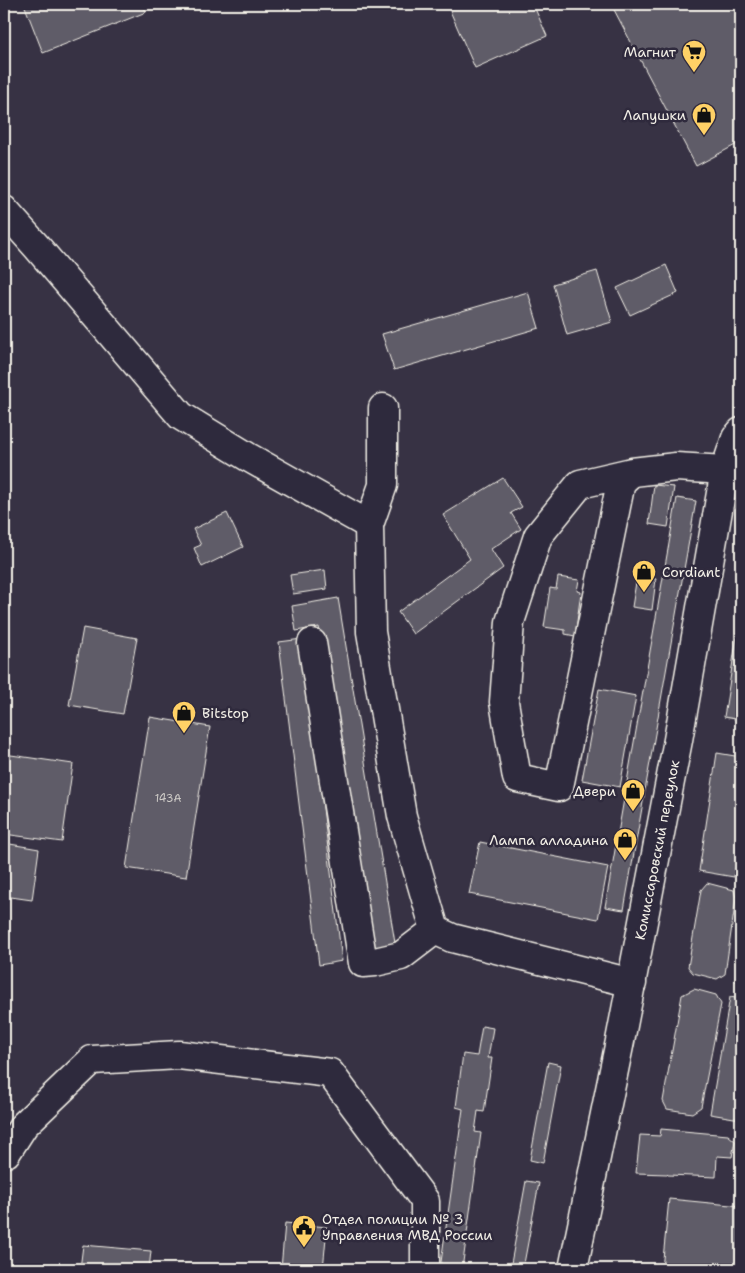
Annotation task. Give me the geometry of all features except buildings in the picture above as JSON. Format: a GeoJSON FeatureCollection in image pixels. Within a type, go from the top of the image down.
{"type":"FeatureCollection","features":[{"type":"Feature","properties":{"kind":"main road"},"geometry":{"type":"LineString","coordinates":[[4,210],[181,416],[248,457],[369,525]]}},
{"type":"Feature","properties":{"kind":"main road"},"geometry":{"type":"LineString","coordinates":[[383,408],[383,485],[369,525],[372,632],[402,816],[435,930],[452,938],[632,983]]}},
{"type":"Feature","properties":{"kind":"main road","name":"Комиссаровский переулок"},"geometry":{"type":"LineString","coordinates":[[573,1269],[632,983],[678,740],[725,470],[736,438],[741,432]]}},
{"type":"Feature","properties":{"kind":"main road"},"geometry":{"type":"LineString","coordinates":[[632,472],[621,482],[559,787],[516,778],[504,702],[510,622],[538,536],[580,484],[632,472],[676,467],[725,470]]}},
{"type":"Feature","properties":{"kind":"main road"},"geometry":{"type":"LineString","coordinates":[[312,642],[363,963],[401,956],[435,930]]}},
{"type":"Feature","properties":{"kind":"main road"},"geometry":{"type":"LineString","coordinates":[[4,1154],[24,1125],[92,1060],[179,1055],[330,1073],[424,1201],[425,1269]]}},
{"type":"Feature","properties":{"kind":"place","name":"Магнит"},"geometry":{"type":"Point","coordinates":[694,73]}},
{"type":"Feature","properties":{"kind":"place","name":"Лапушки"},"geometry":{"type":"Point","coordinates":[704,136]}},
{"type":"Feature","properties":{"kind":"place","name":"Cordiant"},"geometry":{"type":"Point","coordinates":[644,593]}},
{"type":"Feature","properties":{"kind":"place","name":"Bitstop"},"geometry":{"type":"Point","coordinates":[184,734]}},
{"type":"Feature","properties":{"kind":"place","name":"Двери"},"geometry":{"type":"Point","coordinates":[633,812]}},
{"type":"Feature","properties":{"kind":"place","name":"Лампа алладина"},"geometry":{"type":"Point","coordinates":[625,861]}},
{"type":"Feature","properties":{"kind":"place","name":"Отдел полиции № 3 Управления МВД России"},"geometry":{"type":"Point","coordinates":[304,1248]}}]}
